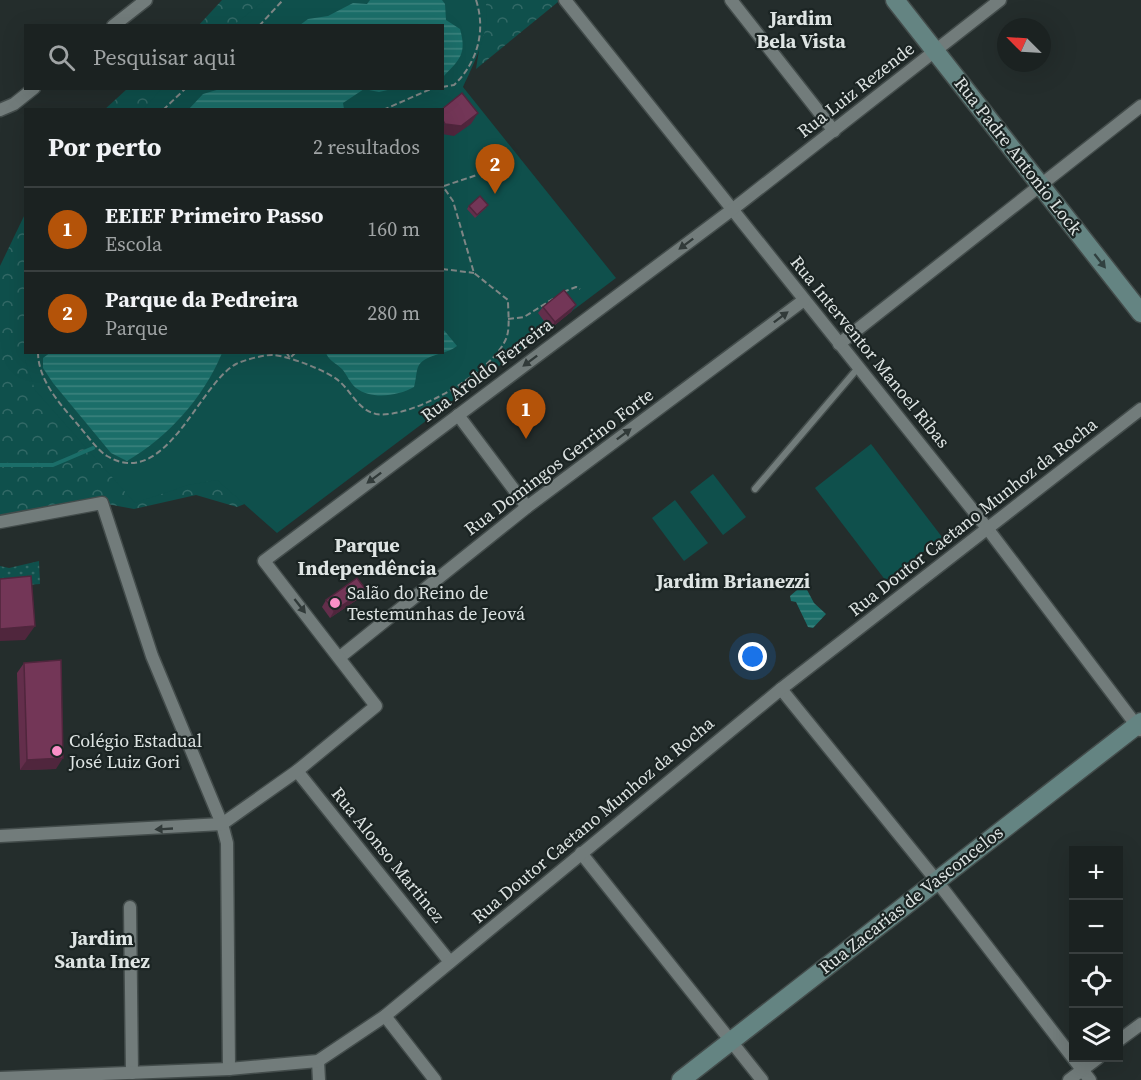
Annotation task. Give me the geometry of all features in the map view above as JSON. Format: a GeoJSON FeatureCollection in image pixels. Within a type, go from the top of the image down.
{"type":"FeatureCollection","features":[{"type":"Feature","properties":{"kind":"street"},"geometry":{"type":"LineString","coordinates":[[116,24],[146,0]]}},
{"type":"Feature","properties":{"kind":"street","name":"Rua Interventor Manoel Ribas"},"geometry":{"type":"LineString","coordinates":[[565,0],[987,528],[1140,726]]}},
{"type":"Feature","properties":{"kind":"street"},"geometry":{"type":"LineString","coordinates":[[731,0],[834,131]]}},
{"type":"Feature","properties":{"kind":"street","name":"Rua Padre Antonio Lock"},"geometry":{"type":"LineString","coordinates":[[896,0],[1141,313]]}},
{"type":"Feature","properties":{"kind":"street","name":"Rua Luiz Rezende"},"geometry":{"type":"LineString","coordinates":[[733,209],[1000,0]]}},
{"type":"Feature","properties":{"kind":"street"},"geometry":{"type":"LineString","coordinates":[[0,110],[14,104],[32,90]]}},
{"type":"Feature","properties":{"kind":"street"},"geometry":{"type":"LineString","coordinates":[[839,344],[1141,106]]}},
{"type":"Feature","properties":{"kind":"street","name":"Rua Aroldo Ferreira"},"geometry":{"type":"LineString","coordinates":[[340,657],[264,561],[733,209]]}},
{"type":"Feature","properties":{"kind":"street","name":"Rua Domingos Gerrino Forte"},"geometry":{"type":"LineString","coordinates":[[340,657],[527,507],[804,300]]}},
{"type":"Feature","properties":{"kind":"street","name":"Rua Doutor Caetano Munhoz da Rocha"},"geometry":{"type":"LineString","coordinates":[[0,1078],[132,1073],[191,1075],[229,1069],[318,1061],[385,1016],[780,689],[1141,409]]}},
{"type":"Feature","properties":{"kind":"street"},"geometry":{"type":"LineString","coordinates":[[458,414],[527,507]]}},
{"type":"Feature","properties":{"kind":"street"},"geometry":{"type":"LineString","coordinates":[[0,522],[102,503],[152,656],[222,824],[227,843],[229,1069]]}},
{"type":"Feature","properties":{"kind":"street"},"geometry":{"type":"LineString","coordinates":[[0,836],[222,824],[297,771],[376,706],[340,657]]}},
{"type":"Feature","properties":{"kind":"street"},"geometry":{"type":"LineString","coordinates":[[780,689],[936,880],[1090,1080]]}},
{"type":"Feature","properties":{"kind":"street","name":"Rua Zacarias de Vasconcelos"},"geometry":{"type":"LineString","coordinates":[[681,1080],[936,880],[1140,726]]}},
{"type":"Feature","properties":{"kind":"street","name":"Rua Alonso Martinez"},"geometry":{"type":"LineString","coordinates":[[297,771],[450,962]]}},
{"type":"Feature","properties":{"kind":"street"},"geometry":{"type":"LineString","coordinates":[[582,853],[762,1080]]}},
{"type":"Feature","properties":{"kind":"street"},"geometry":{"type":"LineString","coordinates":[[130,907],[132,1073]]}},
{"type":"Feature","properties":{"kind":"street"},"geometry":{"type":"LineString","coordinates":[[385,1016],[435,1080]]}},
{"type":"Feature","properties":{"kind":"street"},"geometry":{"type":"LineString","coordinates":[[1123,1038],[1141,1024]]}},
{"type":"Feature","properties":{"kind":"street"},"geometry":{"type":"LineString","coordinates":[[318,1061],[319,1080]]}},
{"type":"Feature","properties":{"kind":"street"},"geometry":{"type":"LineString","coordinates":[[1069,1080],[1093,1062]]}},
{"type":"Feature","properties":{"kind":"lane"},"geometry":{"type":"LineString","coordinates":[[755,489],[858,368]]}},
{"type":"Feature","properties":{"kind":"path"},"geometry":{"type":"LineString","coordinates":[[261,24],[283,0]]}},
{"type":"Feature","properties":{"kind":"path"},"geometry":{"type":"LineString","coordinates":[[444,87],[454,85],[461,78],[476,52],[482,19],[476,0]]}},
{"type":"Feature","properties":{"kind":"path"},"geometry":{"type":"LineString","coordinates":[[166,108],[184,90]]}},
{"type":"Feature","properties":{"kind":"path"},"geometry":{"type":"LineString","coordinates":[[388,108],[428,90]]}},
{"type":"Feature","properties":{"kind":"path"},"geometry":{"type":"LineString","coordinates":[[444,185],[477,175]]}},
{"type":"Feature","properties":{"kind":"path"},"geometry":{"type":"LineString","coordinates":[[444,187],[453,201],[474,273]]}},
{"type":"Feature","properties":{"kind":"path"},"geometry":{"type":"LineString","coordinates":[[38,354],[38,365],[56,400],[106,456],[130,463],[155,455],[187,424],[212,390],[236,364],[271,355],[290,358],[338,380],[359,404],[375,414],[398,412],[436,399],[489,364],[508,335],[508,300],[474,273],[444,268]]}},
{"type":"Feature","properties":{"kind":"path"},"geometry":{"type":"LineString","coordinates":[[508,319],[524,317],[562,292],[576,287],[580,289]]}},
{"type":"Feature","properties":{"kind":"path"},"geometry":{"type":"LineString","coordinates":[[287,354],[290,358]]}},
{"type":"Feature","properties":{"kind":"path"},"geometry":{"type":"LineString","coordinates":[[290,358],[294,354]]}},
{"type":"Feature","properties":{"kind":"green space"},"geometry":{"type":"Polygon","coordinates":[[[222,0],[276,0],[252,24],[200,24],[222,0]]]}},
{"type":"Feature","properties":{"kind":"green space"},"geometry":{"type":"Polygon","coordinates":[[[265,0],[485,0],[487,10],[484,33],[477,56],[463,87],[616,278],[277,533],[217,480],[188,485],[135,503],[35,390],[25,360],[25,354],[444,354],[444,108],[145,108],[160,90],[444,90],[444,24],[235,24],[265,0]]]}},
{"type":"Feature","properties":{"kind":"green space"},"geometry":{"type":"Polygon","coordinates":[[[480,0],[558,0],[558,2],[476,69],[483,25],[480,0]]]}},
{"type":"Feature","properties":{"kind":"green space"},"geometry":{"type":"Polygon","coordinates":[[[126,90],[167,90],[151,108],[106,108],[126,90]]]}},
{"type":"Feature","properties":{"kind":"green space"},"geometry":{"type":"Polygon","coordinates":[[[24,216],[24,354],[50,354],[244,370],[262,497],[237,507],[196,495],[134,509],[85,500],[0,518],[0,266],[24,216]]]}},
{"type":"Feature","properties":{"kind":"green space"},"geometry":{"type":"Polygon","coordinates":[[[871,444],[942,537],[886,581],[815,488],[871,444]]]}},
{"type":"Feature","properties":{"kind":"green space"},"geometry":{"type":"Polygon","coordinates":[[[713,474],[746,517],[723,535],[690,492],[713,474]]]}},
{"type":"Feature","properties":{"kind":"green space"},"geometry":{"type":"Polygon","coordinates":[[[675,500],[708,543],[684,561],[652,518],[675,500]]]}},
{"type":"Feature","properties":{"kind":"green space"},"geometry":{"type":"Polygon","coordinates":[[[39,561],[40,584],[0,587],[0,566],[9,568],[39,561]]]}},
{"type":"Feature","properties":{"kind":"shaded area"},"geometry":{"type":"Polygon","coordinates":[[[370,0],[442,0],[445,4],[446,20],[460,29],[463,45],[461,56],[444,76],[444,24],[301,24],[308,19],[328,16],[353,3],[367,4],[370,0]]]}},
{"type":"Feature","properties":{"kind":"shaded area"},"geometry":{"type":"Polygon","coordinates":[[[217,90],[362,90],[343,103],[344,108],[190,108],[203,94],[217,90]]]}},
{"type":"Feature","properties":{"kind":"shaded area"},"geometry":{"type":"Polygon","coordinates":[[[444,330],[457,346],[444,352],[444,330]]]}},
{"type":"Feature","properties":{"kind":"shaded area"},"geometry":{"type":"Polygon","coordinates":[[[48,354],[222,354],[205,385],[183,414],[157,440],[127,461],[111,453],[53,383],[43,368],[43,358],[48,354]]]}},
{"type":"Feature","properties":{"kind":"shaded area"},"geometry":{"type":"Polygon","coordinates":[[[326,354],[438,354],[425,360],[418,367],[414,387],[400,393],[385,395],[370,394],[356,388],[342,369],[326,354]]]}},
{"type":"Feature","properties":{"kind":"shaded area"},"geometry":{"type":"Polygon","coordinates":[[[806,588],[814,603],[826,614],[813,628],[808,627],[796,602],[791,601],[790,596],[797,590],[806,588]]]}},
{"type":"Feature","properties":{"kind":"building"},"geometry":{"type":"Polygon","coordinates":[[[462,93],[478,113],[461,126],[445,124],[443,108],[462,93]]]}},
{"type":"Feature","properties":{"kind":"building"},"geometry":{"type":"Polygon","coordinates":[[[480,196],[488,205],[477,215],[469,206],[480,196]]]}},
{"type":"Feature","properties":{"kind":"building"},"geometry":{"type":"Polygon","coordinates":[[[564,290],[576,305],[555,322],[543,307],[564,290]]]}},
{"type":"Feature","properties":{"kind":"building"},"geometry":{"type":"Polygon","coordinates":[[[31,576],[35,626],[0,629],[0,579],[31,576]]]}},
{"type":"Feature","properties":{"kind":"building"},"geometry":{"type":"Polygon","coordinates":[[[357,578],[366,590],[334,611],[326,600],[357,578]]]}},
{"type":"Feature","properties":{"kind":"building"},"geometry":{"type":"Polygon","coordinates":[[[61,660],[63,758],[27,760],[24,663],[61,660]]]}},
{"type":"Feature","properties":{"kind":"waterway"},"geometry":{"type":"LineString","coordinates":[[0,465],[53,465],[93,448]]}},
{"type":"Feature","properties":{"kind":"place","name":"Parque da Pedreira"},"geometry":{"type":"Point","coordinates":[495,194]}},
{"type":"Feature","properties":{"kind":"place","name":"EEIEF Primeiro Passo"},"geometry":{"type":"Point","coordinates":[526,439]}},
{"type":"Feature","properties":{"kind":"place","name":"Salão do Reino de Testemunhas de Jeová"},"geometry":{"type":"Point","coordinates":[335,603]}},
{"type":"Feature","properties":{"kind":"place","name":"Colégio Estadual José Luiz Gori"},"geometry":{"type":"Point","coordinates":[57,751]}},
{"type":"Feature","properties":{"kind":"district","name":"Jardim Bela Vista"},"geometry":{"type":"Point","coordinates":[801,30]}},
{"type":"Feature","properties":{"kind":"district","name":"Parque Independência"},"geometry":{"type":"Point","coordinates":[367,556]}},
{"type":"Feature","properties":{"kind":"district","name":"Jardim Brianezzi"},"geometry":{"type":"Point","coordinates":[733,581]}},
{"type":"Feature","properties":{"kind":"district","name":"Jardim Santa Inez"},"geometry":{"type":"Point","coordinates":[102,950]}}]}
